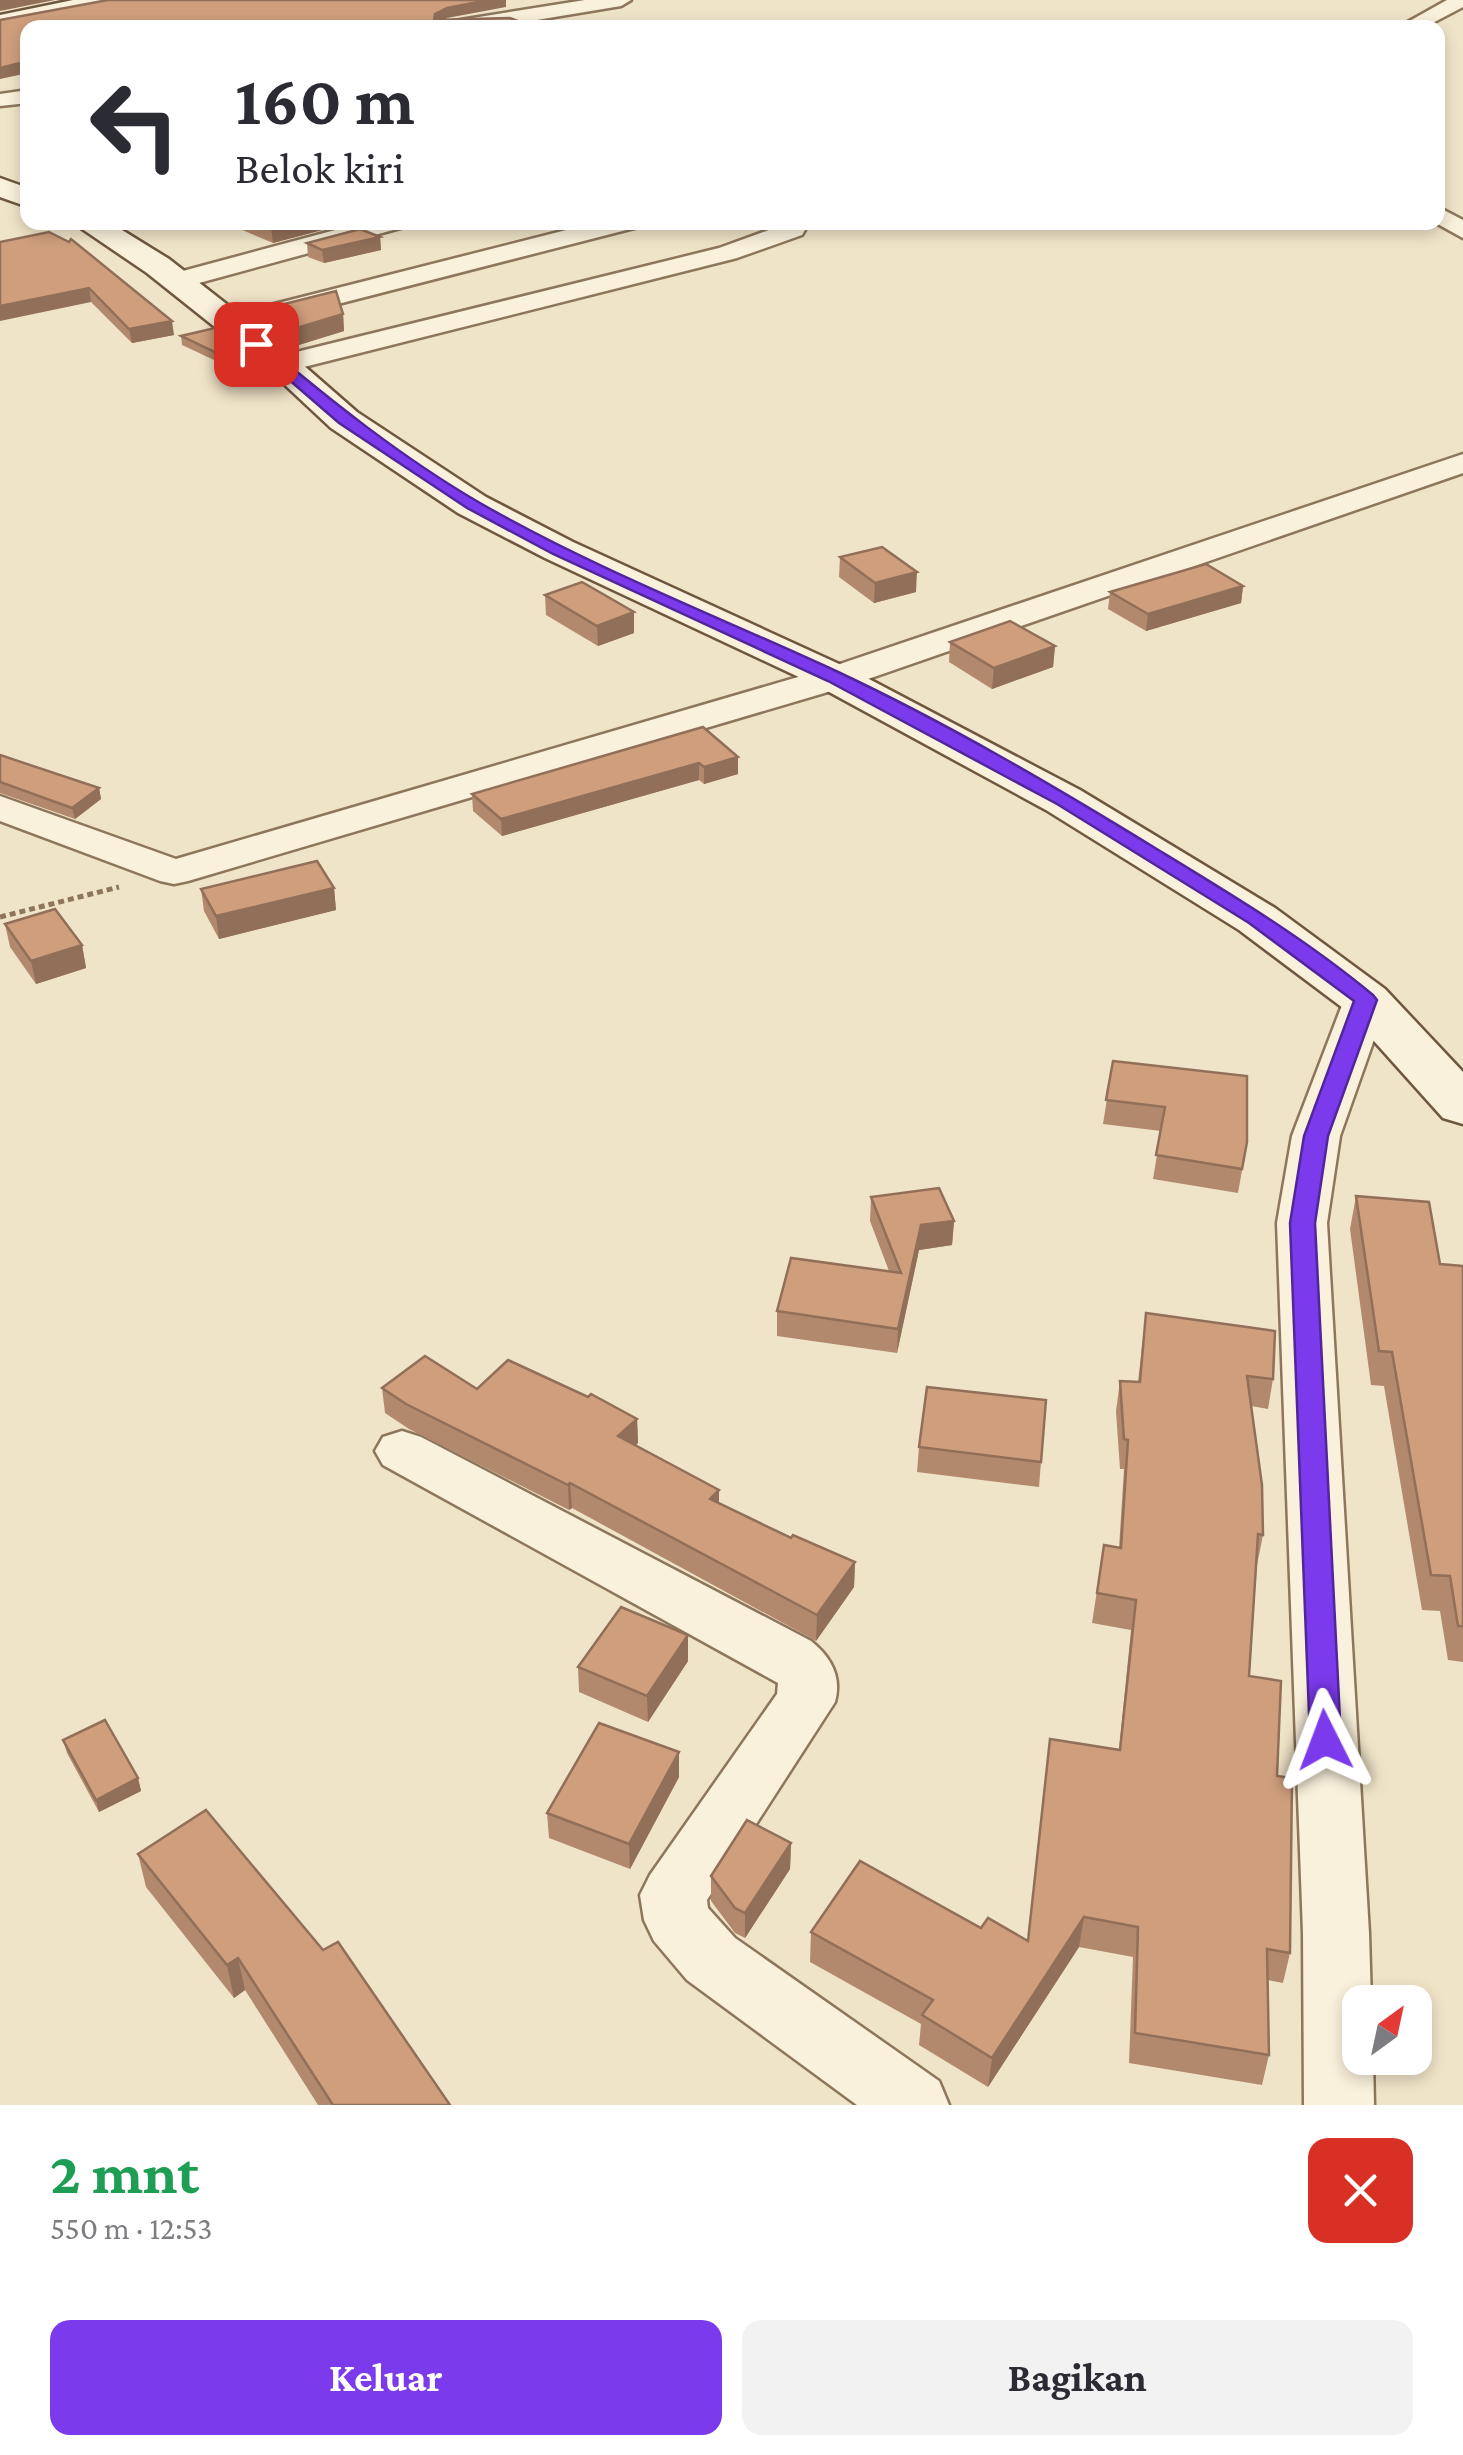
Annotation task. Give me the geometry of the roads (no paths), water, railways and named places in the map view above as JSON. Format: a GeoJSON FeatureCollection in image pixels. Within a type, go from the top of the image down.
{"type":"FeatureCollection","features":[{"type":"Feature","properties":{"kind":"street"},"geometry":{"type":"LineString","coordinates":[[0,22],[108,0]]}},
{"type":"Feature","properties":{"kind":"street"},"geometry":{"type":"LineString","coordinates":[[497,20],[621,0]]}},
{"type":"Feature","properties":{"kind":"street"},"geometry":{"type":"LineString","coordinates":[[1423,20],[1462,0]]}},
{"type":"Feature","properties":{"kind":"street"},"geometry":{"type":"LineString","coordinates":[[101,230],[130,247],[282,364],[344,420],[472,505],[559,550],[834,678],[1146,848],[1327,967],[1366,1000],[1463,1106]]}},
{"type":"Feature","properties":{"kind":"street"},"geometry":{"type":"LineString","coordinates":[[176,282],[366,230]]}},
{"type":"Feature","properties":{"kind":"street"},"geometry":{"type":"LineString","coordinates":[[229,324],[599,230]]}},
{"type":"Feature","properties":{"kind":"street"},"geometry":{"type":"LineString","coordinates":[[282,364],[715,256],[793,230]]}},
{"type":"Feature","properties":{"kind":"street"},"geometry":{"type":"LineString","coordinates":[[0,808],[174,872],[834,678],[1463,463]]}},
{"type":"Feature","properties":{"kind":"street"},"geometry":{"type":"LineString","coordinates":[[1339,2105],[1336,1933],[1302,1223],[1316,1136],[1366,1000]]}},
{"type":"Feature","properties":{"kind":"street"},"geometry":{"type":"LineString","coordinates":[[402,1451],[806,1670],[811,1684],[805,1702],[673,1896],[673,1911],[712,1959],[914,2105]]}}]}
